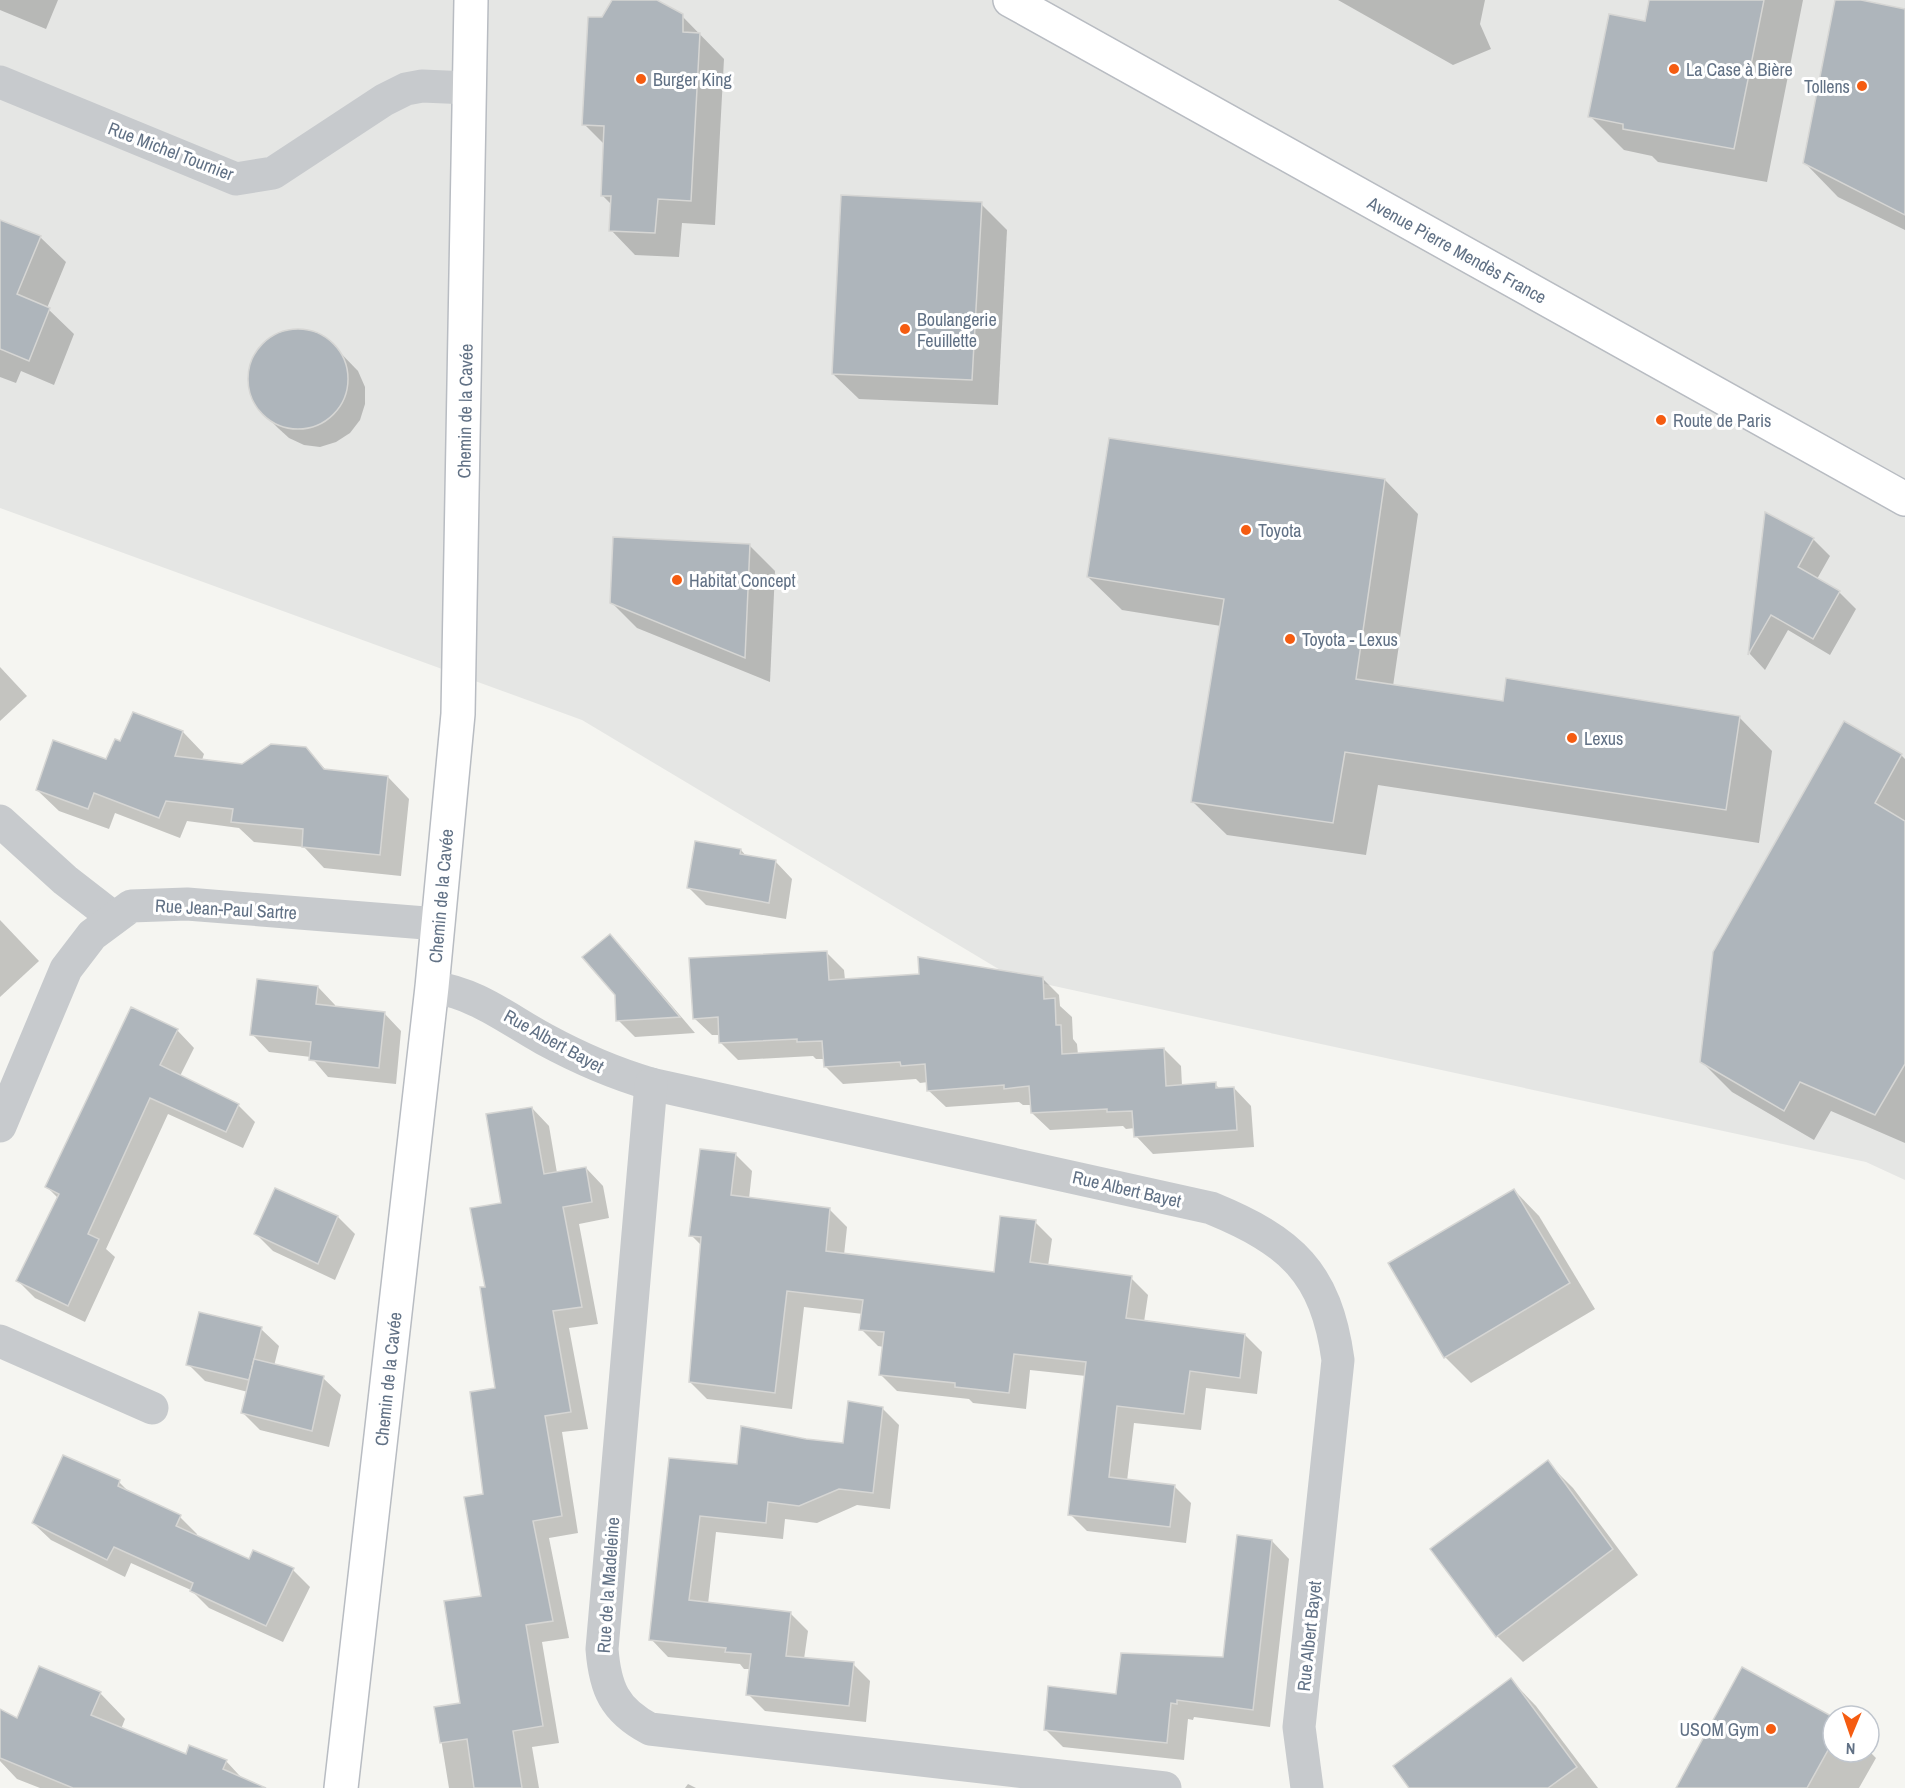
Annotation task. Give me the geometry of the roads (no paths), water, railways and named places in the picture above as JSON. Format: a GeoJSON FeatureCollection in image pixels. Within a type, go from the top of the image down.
{"type":"FeatureCollection","features":[{"type":"Feature","properties":{"kind":"street","name":"Chemin de la Cavée"},"geometry":{"type":"LineString","coordinates":[[341,1788],[432,987],[458,702],[471,0]]}},
{"type":"Feature","properties":{"kind":"street","name":"Avenue Pierre Mendès France"},"geometry":{"type":"LineString","coordinates":[[1010,0],[1905,499]]}},
{"type":"Feature","properties":{"kind":"street","name":"Rue Michel Tournier"},"geometry":{"type":"LineString","coordinates":[[0,82],[236,178],[273,173],[384,100],[406,89],[422,86],[469,88]]}},
{"type":"Feature","properties":{"kind":"street"},"geometry":{"type":"LineString","coordinates":[[0,821],[65,880],[114,918]]}},
{"type":"Feature","properties":{"kind":"street","name":"Rue Jean-Paul Sartre"},"geometry":{"type":"LineString","coordinates":[[0,1126],[66,969],[92,935],[131,906],[187,904],[438,924]]}},
{"type":"Feature","properties":{"kind":"street","name":"Rue Albert Bayet"},"geometry":{"type":"LineString","coordinates":[[432,987],[456,991],[481,1001],[580,1058],[612,1073],[651,1084],[1211,1208],[1246,1222],[1276,1239],[1303,1265],[1320,1292],[1333,1324],[1338,1360],[1299,1727],[1307,1788]]}},
{"type":"Feature","properties":{"kind":"street","name":"Rue de la Madeleine"},"geometry":{"type":"LineString","coordinates":[[651,1084],[602,1649],[604,1678],[616,1701],[635,1721],[650,1729],[1165,1788]]}},
{"type":"Feature","properties":{"kind":"street"},"geometry":{"type":"LineString","coordinates":[[0,1341],[152,1408]]}},
{"type":"Feature","properties":{"kind":"place","name":"La Case à Bière"},"geometry":{"type":"Point","coordinates":[1674,69]}},
{"type":"Feature","properties":{"kind":"place","name":"Burger King"},"geometry":{"type":"Point","coordinates":[641,79]}},
{"type":"Feature","properties":{"kind":"place","name":"Tollens"},"geometry":{"type":"Point","coordinates":[1862,86]}},
{"type":"Feature","properties":{"kind":"place","name":"Boulangerie Feuillette"},"geometry":{"type":"Point","coordinates":[905,329]}},
{"type":"Feature","properties":{"kind":"place","name":"Route de Paris"},"geometry":{"type":"Point","coordinates":[1661,420]}},
{"type":"Feature","properties":{"kind":"place","name":"Toyota"},"geometry":{"type":"Point","coordinates":[1246,530]}},
{"type":"Feature","properties":{"kind":"place","name":"Habitat Concept"},"geometry":{"type":"Point","coordinates":[677,580]}},
{"type":"Feature","properties":{"kind":"place","name":"Toyota - Lexus"},"geometry":{"type":"Point","coordinates":[1290,639]}},
{"type":"Feature","properties":{"kind":"place","name":"Lexus"},"geometry":{"type":"Point","coordinates":[1572,738]}},
{"type":"Feature","properties":{"kind":"place","name":"USOM Gym"},"geometry":{"type":"Point","coordinates":[1771,1729]}}]}
